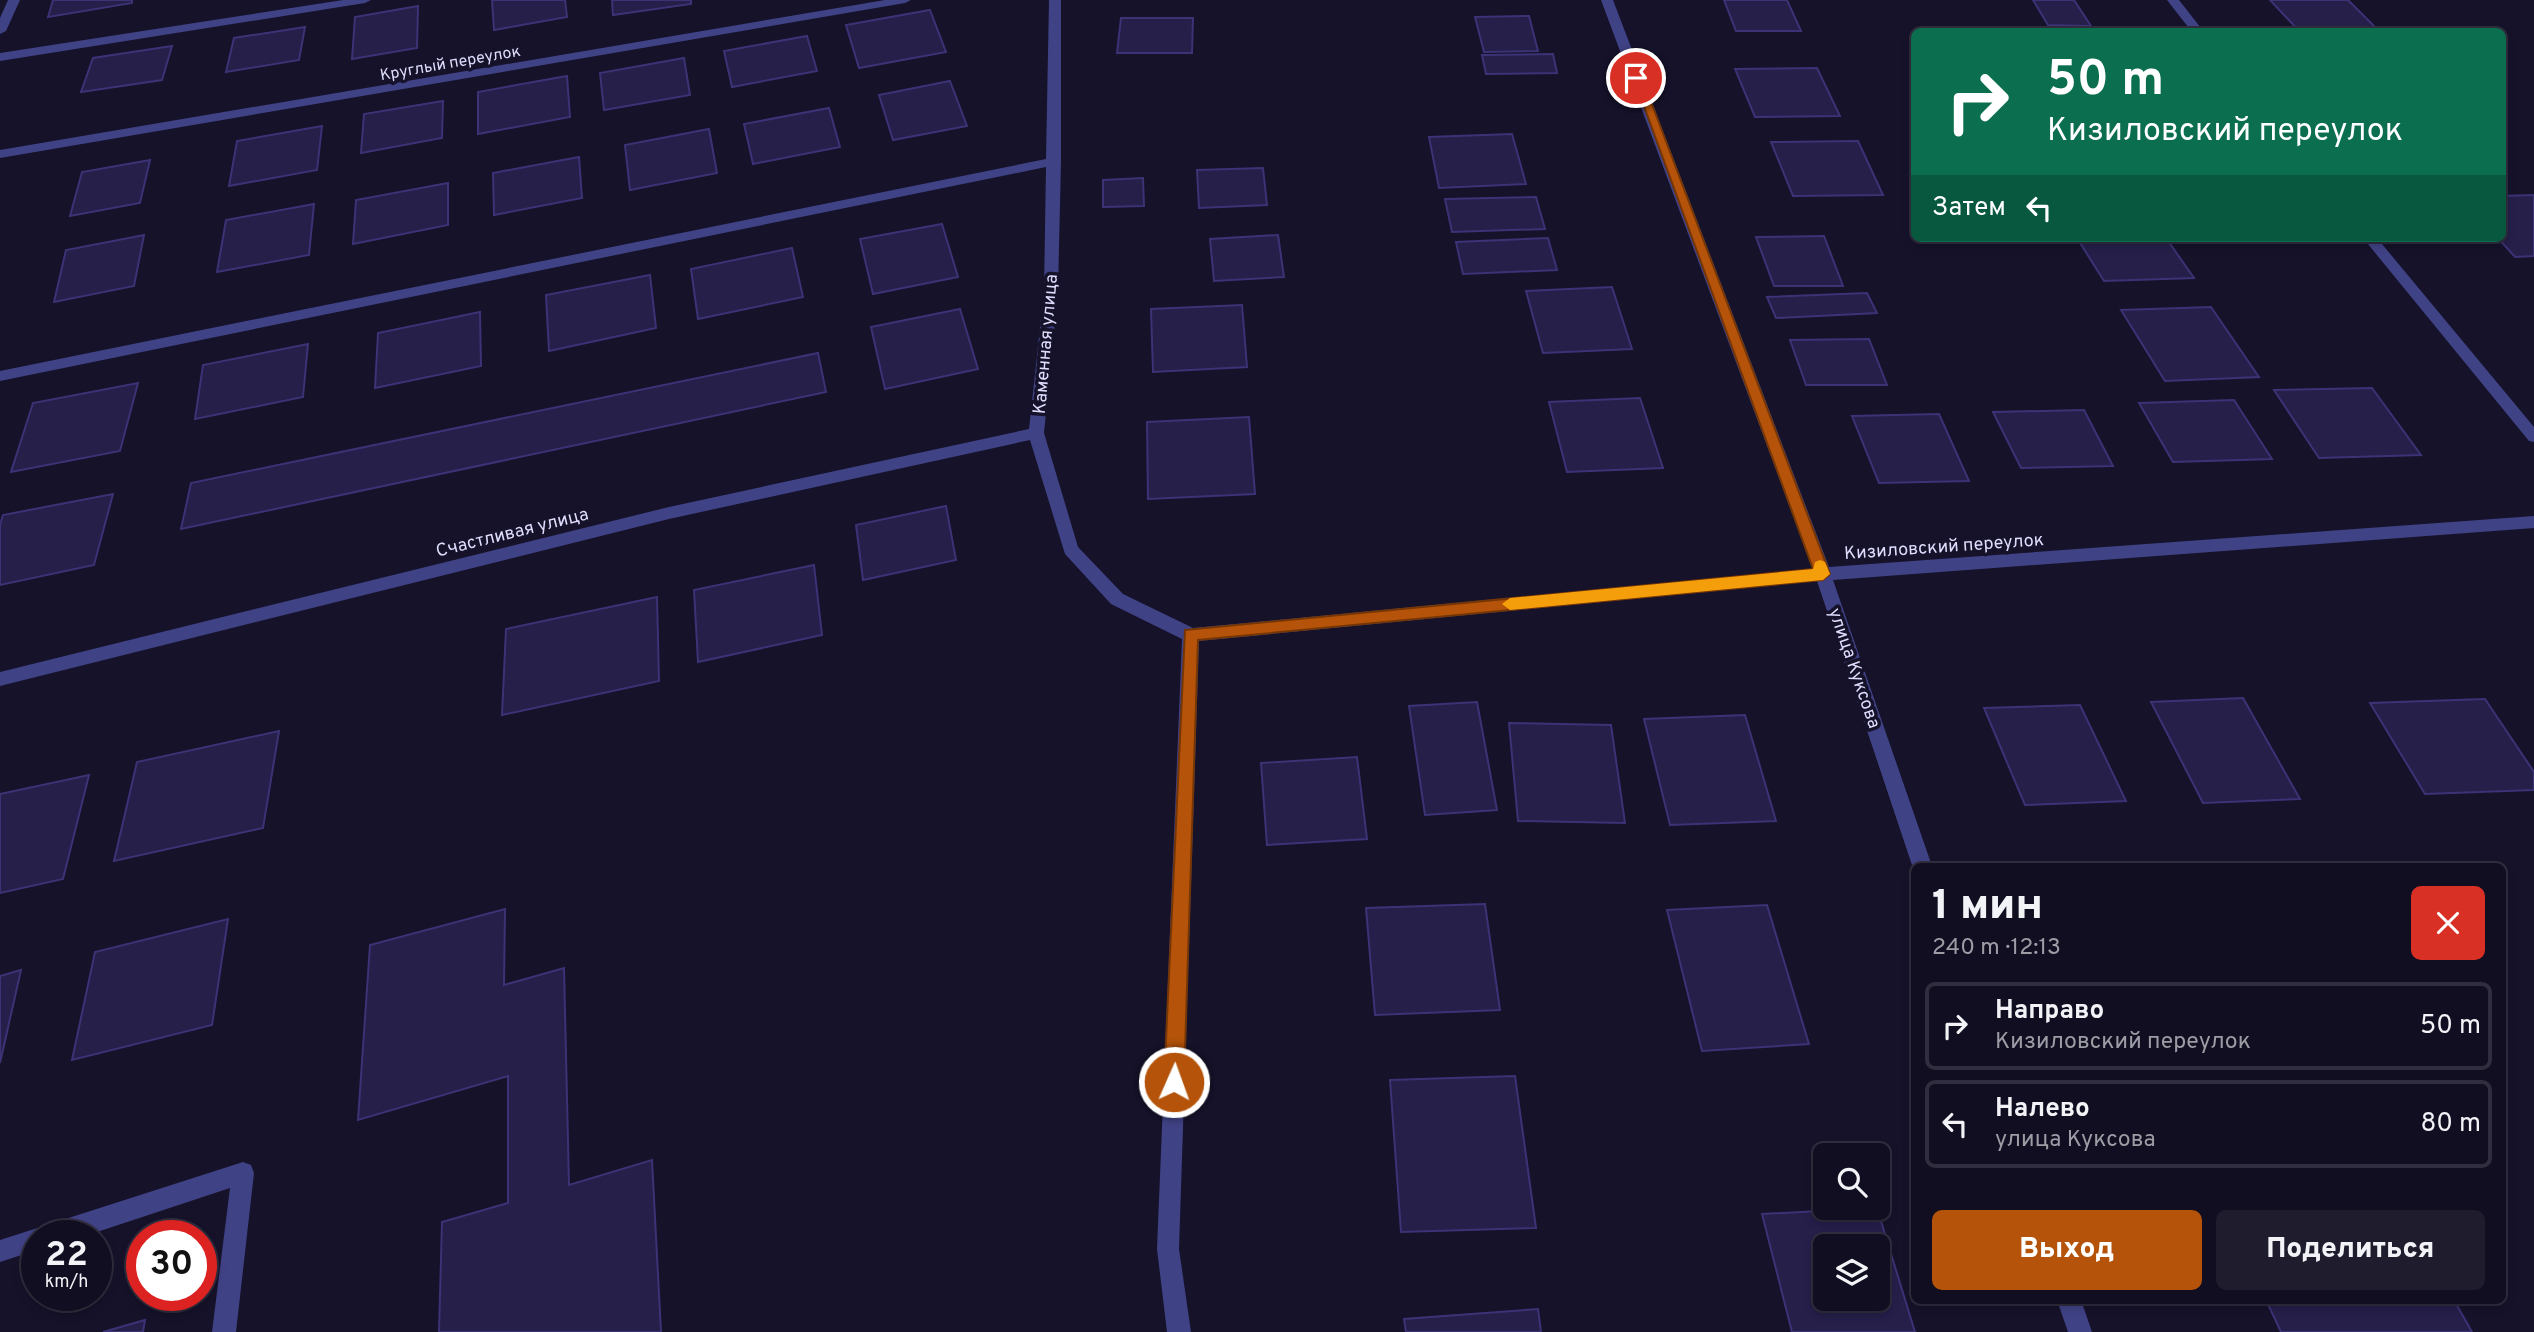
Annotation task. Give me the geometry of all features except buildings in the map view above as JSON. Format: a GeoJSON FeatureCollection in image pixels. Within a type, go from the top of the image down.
{"type":"FeatureCollection","features":[{"type":"Feature","properties":{"kind":"street"},"geometry":{"type":"LineString","coordinates":[[0,31],[14,0]]}},
{"type":"Feature","properties":{"kind":"street"},"geometry":{"type":"LineString","coordinates":[[0,57],[365,0]]}},
{"type":"Feature","properties":{"kind":"street","name":"Круглый переулок"},"geometry":{"type":"LineString","coordinates":[[0,154],[905,0]]}},
{"type":"Feature","properties":{"kind":"street","name":"Каменная улица"},"geometry":{"type":"LineString","coordinates":[[1055,0],[1055,161],[1051,291],[1036,433],[1071,550],[1116,599],[1191,635]]}},
{"type":"Feature","properties":{"kind":"street","name":"улица Куксова"},"geometry":{"type":"LineString","coordinates":[[1607,0],[1823,574],[1921,863]]}},
{"type":"Feature","properties":{"kind":"street"},"geometry":{"type":"LineString","coordinates":[[2173,0],[2196,28]]}},
{"type":"Feature","properties":{"kind":"street"},"geometry":{"type":"LineString","coordinates":[[0,376],[1055,161]]}},
{"type":"Feature","properties":{"kind":"street"},"geometry":{"type":"LineString","coordinates":[[2373,242],[2534,437]]}},
{"type":"Feature","properties":{"kind":"street","name":"Счастливая улица"},"geometry":{"type":"LineString","coordinates":[[0,679],[669,513],[1036,433]]}},
{"type":"Feature","properties":{"kind":"street","name":"Кизиловский переулок"},"geometry":{"type":"LineString","coordinates":[[1191,635],[1823,574],[2534,522]]}},
{"type":"Feature","properties":{"kind":"street"},"geometry":{"type":"LineString","coordinates":[[1180,1332],[1168,1249],[1191,635]]}},
{"type":"Feature","properties":{"kind":"street"},"geometry":{"type":"LineString","coordinates":[[98,1220],[243,1173],[224,1332]]}},
{"type":"Feature","properties":{"kind":"street"},"geometry":{"type":"LineString","coordinates":[[0,1251],[21,1244]]}},
{"type":"Feature","properties":{"kind":"street"},"geometry":{"type":"LineString","coordinates":[[2070,1304],[2080,1332]]}},
{"type":"Feature","properties":{"kind":"slow traffic"},"geometry":{"type":"LineString","coordinates":[[1510,604],[1823,574],[1820,566]]}},
{"type":"Feature","properties":{"kind":"route"},"geometry":{"type":"LineString","coordinates":[[1174,1082],[1191,635],[1823,574],[1636,78]]}}]}
